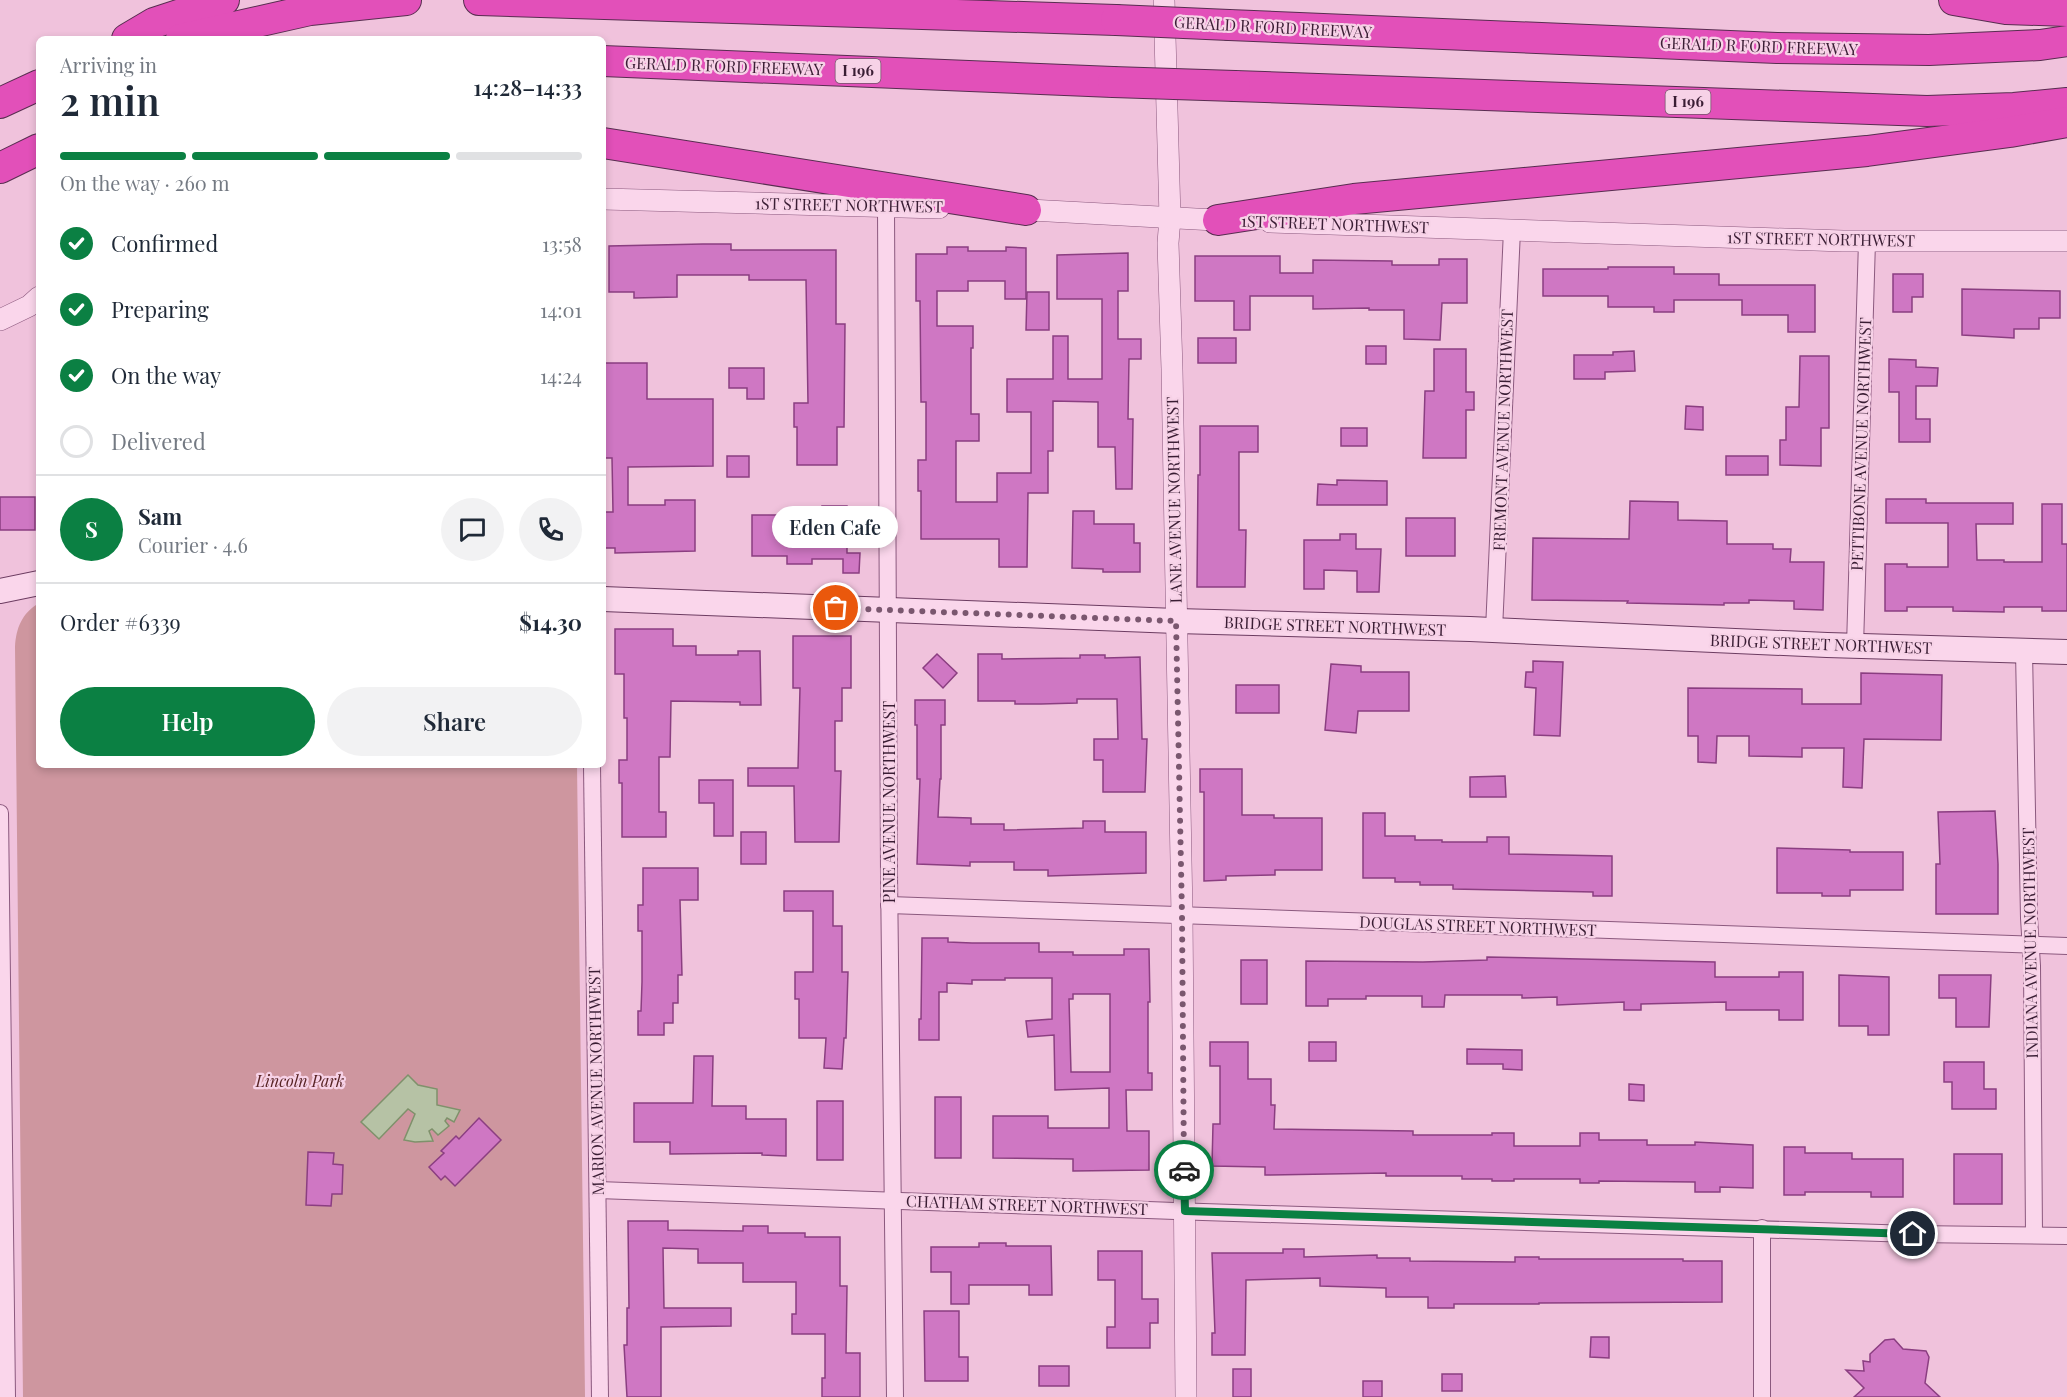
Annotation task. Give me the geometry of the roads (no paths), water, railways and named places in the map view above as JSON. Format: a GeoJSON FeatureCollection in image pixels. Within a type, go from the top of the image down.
{"type":"FeatureCollection","features":[{"type":"Feature","properties":{"kind":"highway"},"geometry":{"type":"LineString","coordinates":[[132,36],[154,23],[224,0]]}},
{"type":"Feature","properties":{"kind":"highway"},"geometry":{"type":"LineString","coordinates":[[194,36],[310,10],[406,0]]}},
{"type":"Feature","properties":{"kind":"highway","name":"GERALD R FORD FREEWAY"},"geometry":{"type":"LineString","coordinates":[[479,0],[1116,20],[1777,48],[1929,50],[2040,45],[2067,41]]}},
{"type":"Feature","properties":{"kind":"highway"},"geometry":{"type":"LineString","coordinates":[[1954,0],[2006,9],[2067,11]]}},
{"type":"Feature","properties":{"kind":"highway","name":"GERALD R FORD FREEWAY"},"geometry":{"type":"LineString","coordinates":[[606,61],[1927,111],[2013,108],[2067,103]]}},
{"type":"Feature","properties":{"kind":"highway"},"geometry":{"type":"LineString","coordinates":[[0,103],[36,86]]}},
{"type":"Feature","properties":{"kind":"highway"},"geometry":{"type":"LineString","coordinates":[[1218,220],[1354,199],[1867,152],[2067,122]]}},
{"type":"Feature","properties":{"kind":"highway"},"geometry":{"type":"LineString","coordinates":[[606,143],[1026,210]]}},
{"type":"Feature","properties":{"kind":"highway"},"geometry":{"type":"LineString","coordinates":[[0,168],[36,150]]}},
{"type":"Feature","properties":{"kind":"main road"},"geometry":{"type":"LineString","coordinates":[[0,591],[36,584]]}},
{"type":"Feature","properties":{"kind":"main road","name":"BRIDGE STREET NORTHWEST"},"geometry":{"type":"LineString","coordinates":[[606,599],[2067,652]]}},
{"type":"Feature","properties":{"kind":"street","name":"LANE AVENUE NORTHWEST"},"geometry":{"type":"LineString","coordinates":[[1164,0],[1182,915],[1186,1397]]}},
{"type":"Feature","properties":{"kind":"street","name":"1ST STREET NORTHWEST"},"geometry":{"type":"LineString","coordinates":[[606,199],[1026,210],[1218,220],[1867,241],[2067,241]]}},
{"type":"Feature","properties":{"kind":"street","name":"PINE AVENUE NORTHWEST"},"geometry":{"type":"LineString","coordinates":[[886,206],[895,1397]]}},
{"type":"Feature","properties":{"kind":"street","name":"FREMONT AVENUE NORTHWEST"},"geometry":{"type":"LineString","coordinates":[[1494,630],[1512,230]]}},
{"type":"Feature","properties":{"kind":"street","name":"PETTIBONE AVENUE NORTHWEST"},"geometry":{"type":"LineString","coordinates":[[1855,646],[1867,241]]}},
{"type":"Feature","properties":{"kind":"street"},"geometry":{"type":"LineString","coordinates":[[0,320],[29,306],[36,300]]}},
{"type":"Feature","properties":{"kind":"street","name":"INDIANA AVENUE NORTHWEST"},"geometry":{"type":"LineString","coordinates":[[2024,651],[2031,945],[2034,1235]]}},
{"type":"Feature","properties":{"kind":"street","name":"MARION AVENUE NORTHWEST"},"geometry":{"type":"LineString","coordinates":[[592,768],[600,1397]]}},
{"type":"Feature","properties":{"kind":"street"},"geometry":{"type":"LineString","coordinates":[[0,813],[7,1397]]}},
{"type":"Feature","properties":{"kind":"street","name":"DOUGLAS STREET NORTHWEST"},"geometry":{"type":"LineString","coordinates":[[890,905],[2067,946]]}},
{"type":"Feature","properties":{"kind":"street","name":"CHATHAM STREET NORTHWEST"},"geometry":{"type":"LineString","coordinates":[[598,1190],[1185,1211],[2067,1236]]}},
{"type":"Feature","properties":{"kind":"street"},"geometry":{"type":"LineString","coordinates":[[1762,1228],[1762,1397]]}},
{"type":"Feature","properties":{"kind":"place","name":"Eden Cafe"},"geometry":{"type":"Point","coordinates":[836,608]}},
{"type":"Feature","properties":{"kind":"park label","name":"Lincoln Park"},"geometry":{"type":"Point","coordinates":[300,1081]}}]}
